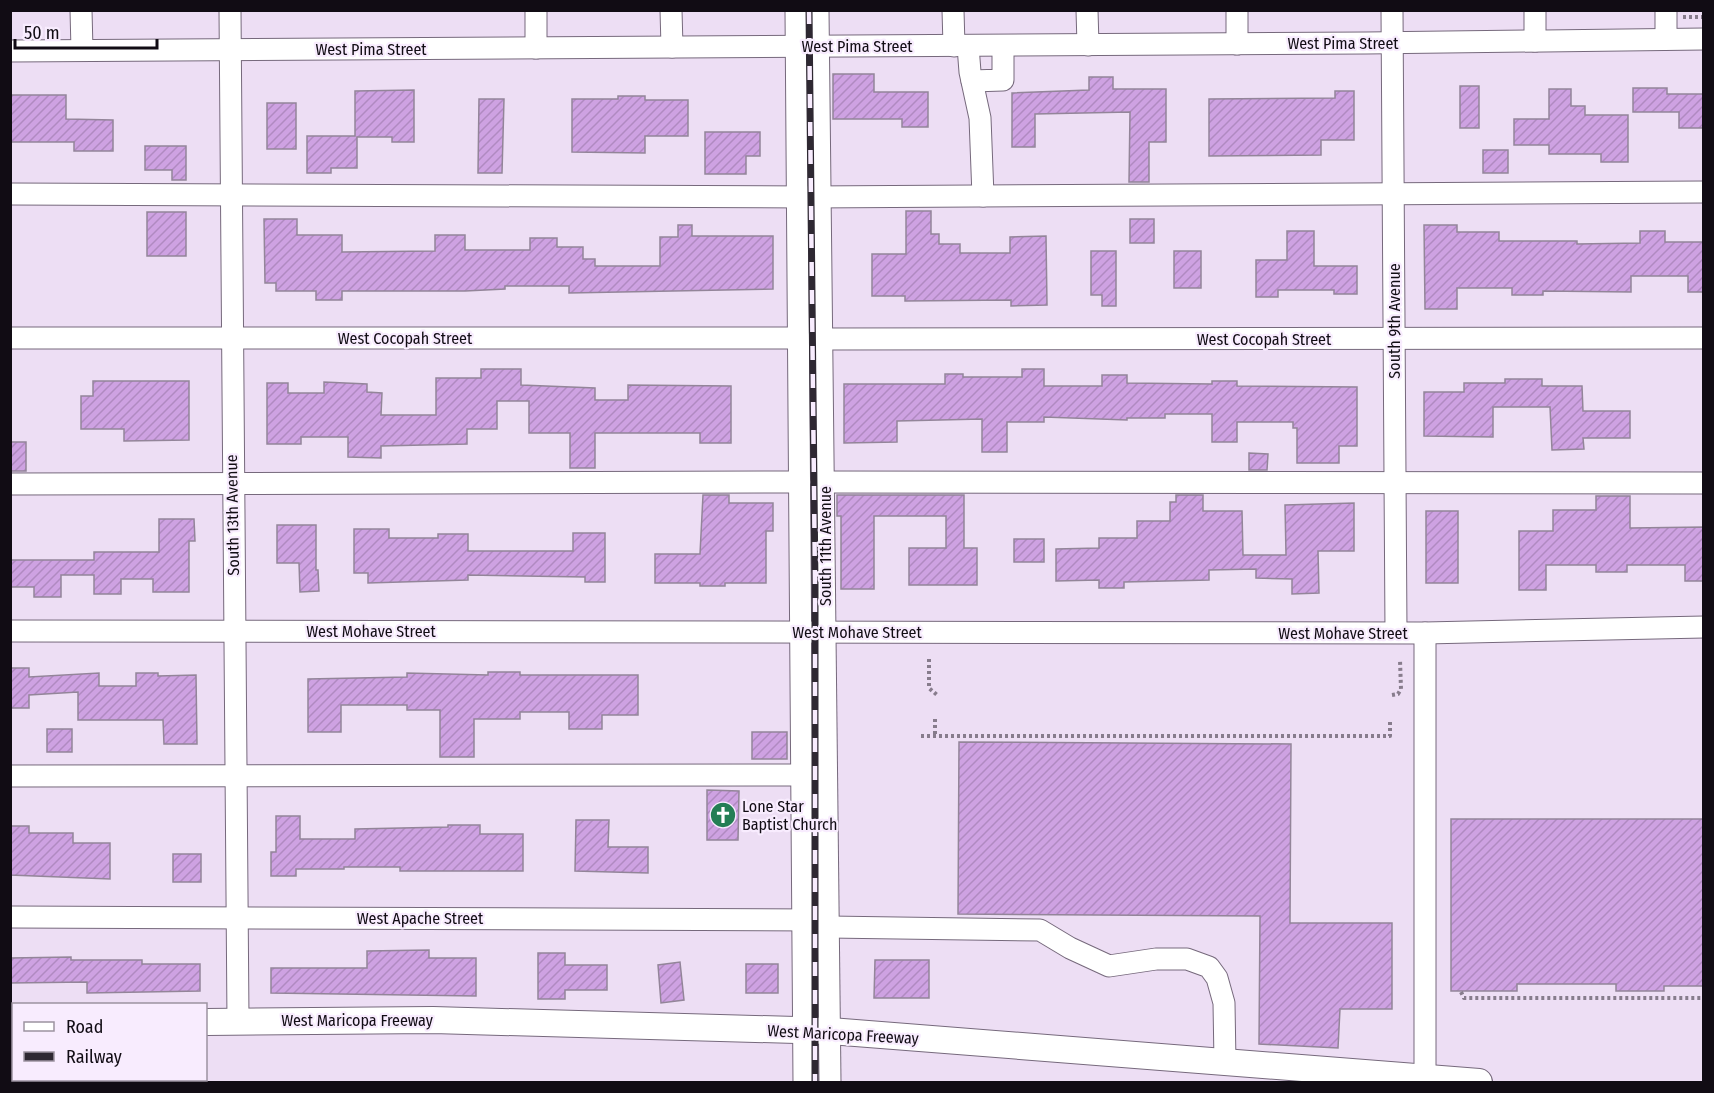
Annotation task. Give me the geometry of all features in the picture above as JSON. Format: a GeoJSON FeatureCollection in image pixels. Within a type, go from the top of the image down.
{"type":"FeatureCollection","features":[{"type":"Feature","properties":{"kind":"main road","name":"West Maricopa Freeway"},"geometry":{"type":"LineString","coordinates":[[207,1022],[433,1020],[830,1031],[1479,1083]]}},
{"type":"Feature","properties":{"kind":"street"},"geometry":{"type":"LineString","coordinates":[[81,10],[82,50]]}},
{"type":"Feature","properties":{"kind":"street","name":"South 13th Avenue"},"geometry":{"type":"LineString","coordinates":[[230,10],[232,196],[230,338],[238,1020]]}},
{"type":"Feature","properties":{"kind":"street"},"geometry":{"type":"LineString","coordinates":[[536,10],[536,48]]}},
{"type":"Feature","properties":{"kind":"street"},"geometry":{"type":"LineString","coordinates":[[672,10],[672,47]]}},
{"type":"Feature","properties":{"kind":"street","name":"South 11th Avenue"},"geometry":{"type":"LineString","coordinates":[[796,10],[803,632],[804,1083]]}},
{"type":"Feature","properties":{"kind":"street","name":"South 11th Avenue"},"geometry":{"type":"LineString","coordinates":[[818,10],[824,339],[831,1083]]}},
{"type":"Feature","properties":{"kind":"street"},"geometry":{"type":"LineString","coordinates":[[953,10],[980,118],[983,196]]}},
{"type":"Feature","properties":{"kind":"street"},"geometry":{"type":"LineString","coordinates":[[1087,10],[1088,45]]}},
{"type":"Feature","properties":{"kind":"street"},"geometry":{"type":"LineString","coordinates":[[1237,10],[1237,44]]}},
{"type":"Feature","properties":{"kind":"street","name":"South 9th Avenue"},"geometry":{"type":"LineString","coordinates":[[1392,10],[1395,339],[1393,482],[1396,632]]}},
{"type":"Feature","properties":{"kind":"street"},"geometry":{"type":"LineString","coordinates":[[1535,10],[1535,41]]}},
{"type":"Feature","properties":{"kind":"street"},"geometry":{"type":"LineString","coordinates":[[1666,39],[1673,14]]}},
{"type":"Feature","properties":{"kind":"street","name":"West Pima Street"},"geometry":{"type":"LineString","coordinates":[[10,51],[1003,46],[1704,39]]}},
{"type":"Feature","properties":{"kind":"street"},"geometry":{"type":"LineString","coordinates":[[972,81],[1002,80],[1003,46]]}},
{"type":"Feature","properties":{"kind":"street"},"geometry":{"type":"LineString","coordinates":[[10,194],[1393,196],[1704,192]]}},
{"type":"Feature","properties":{"kind":"street","name":"West Cocopah Street"},"geometry":{"type":"LineString","coordinates":[[10,338],[799,338]]}},
{"type":"Feature","properties":{"kind":"street","name":"West Cocopah Street"},"geometry":{"type":"LineString","coordinates":[[824,339],[1704,338]]}},
{"type":"Feature","properties":{"kind":"street"},"geometry":{"type":"LineString","coordinates":[[10,484],[232,481],[636,484],[801,482]]}},
{"type":"Feature","properties":{"kind":"street"},"geometry":{"type":"LineString","coordinates":[[825,482],[1704,483]]}},
{"type":"Feature","properties":{"kind":"street","name":"West Mohave Street"},"geometry":{"type":"LineString","coordinates":[[10,631],[1425,633],[1704,627]]}},
{"type":"Feature","properties":{"kind":"street"},"geometry":{"type":"LineString","coordinates":[[1425,633],[1425,1078]]}},
{"type":"Feature","properties":{"kind":"street"},"geometry":{"type":"LineString","coordinates":[[10,776],[803,775]]}},
{"type":"Feature","properties":{"kind":"street","name":"West Apache Street"},"geometry":{"type":"LineString","coordinates":[[10,917],[804,920],[829,924],[1040,930],[1070,948],[1110,966],[1156,959],[1187,959],[1209,967],[1217,978],[1224,1003],[1225,1062]]}},
{"type":"Feature","properties":{"kind":"path"},"geometry":{"type":"LineString","coordinates":[[1673,14],[1704,17]]}},
{"type":"Feature","properties":{"kind":"path"},"geometry":{"type":"LineString","coordinates":[[929,659],[929,688],[937,695]]}},
{"type":"Feature","properties":{"kind":"path"},"geometry":{"type":"LineString","coordinates":[[1392,695],[1398,694],[1401,689],[1400,660]]}},
{"type":"Feature","properties":{"kind":"path"},"geometry":{"type":"LineString","coordinates":[[935,719],[935,736]]}},
{"type":"Feature","properties":{"kind":"path"},"geometry":{"type":"LineString","coordinates":[[921,736],[1390,736],[1390,721]]}},
{"type":"Feature","properties":{"kind":"path"},"geometry":{"type":"LineString","coordinates":[[1461,992],[1464,998],[1704,998]]}},
{"type":"Feature","properties":{"kind":"building"},"geometry":{"type":"Polygon","coordinates":[[[833,74],[874,74],[874,92],[928,92],[928,127],[902,127],[902,119],[833,119],[833,74]]]}},
{"type":"Feature","properties":{"kind":"building"},"geometry":{"type":"Polygon","coordinates":[[[1089,77],[1113,77],[1113,89],[1166,89],[1166,142],[1149,142],[1149,182],[1129,182],[1130,112],[1035,114],[1035,147],[1012,147],[1012,93],[1089,90],[1089,77]]]}},
{"type":"Feature","properties":{"kind":"building"},"geometry":{"type":"Polygon","coordinates":[[[1460,86],[1479,86],[1479,128],[1460,128],[1460,86]]]}},
{"type":"Feature","properties":{"kind":"building"},"geometry":{"type":"Polygon","coordinates":[[[1633,88],[1667,88],[1667,94],[1704,94],[1704,128],[1679,128],[1679,112],[1633,112],[1633,88]]]}},
{"type":"Feature","properties":{"kind":"building"},"geometry":{"type":"Polygon","coordinates":[[[1549,89],[1571,89],[1571,106],[1585,106],[1585,115],[1628,115],[1628,162],[1601,162],[1601,154],[1549,154],[1549,145],[1514,145],[1514,119],[1549,119],[1549,89]]]}},
{"type":"Feature","properties":{"kind":"building"},"geometry":{"type":"Polygon","coordinates":[[[414,90],[414,142],[392,142],[392,137],[357,137],[357,168],[331,168],[331,173],[307,173],[307,136],[355,136],[355,91],[414,90]]]}},
{"type":"Feature","properties":{"kind":"building"},"geometry":{"type":"Polygon","coordinates":[[[1335,91],[1354,91],[1354,140],[1321,140],[1321,155],[1209,156],[1209,99],[1335,98],[1335,91]]]}},
{"type":"Feature","properties":{"kind":"building"},"geometry":{"type":"Polygon","coordinates":[[[10,95],[66,95],[66,119],[113,120],[113,151],[74,151],[74,142],[10,142],[10,95]]]}},
{"type":"Feature","properties":{"kind":"building"},"geometry":{"type":"Polygon","coordinates":[[[618,96],[645,96],[645,100],[688,100],[688,136],[645,136],[645,153],[572,152],[572,99],[618,99],[618,96]]]}},
{"type":"Feature","properties":{"kind":"building"},"geometry":{"type":"Polygon","coordinates":[[[479,99],[504,99],[502,173],[478,173],[479,99]]]}},
{"type":"Feature","properties":{"kind":"building"},"geometry":{"type":"Polygon","coordinates":[[[267,103],[296,103],[296,149],[267,149],[267,103]]]}},
{"type":"Feature","properties":{"kind":"building"},"geometry":{"type":"Polygon","coordinates":[[[705,132],[760,132],[760,156],[746,156],[746,174],[705,174],[705,132]]]}},
{"type":"Feature","properties":{"kind":"building"},"geometry":{"type":"Polygon","coordinates":[[[145,146],[186,146],[186,180],[172,180],[172,170],[145,170],[145,146]]]}},
{"type":"Feature","properties":{"kind":"building"},"geometry":{"type":"Polygon","coordinates":[[[1483,150],[1508,150],[1508,173],[1483,173],[1483,150]]]}},
{"type":"Feature","properties":{"kind":"building"},"geometry":{"type":"Polygon","coordinates":[[[906,211],[931,211],[931,234],[939,234],[939,244],[960,244],[960,253],[1010,253],[1010,237],[1046,236],[1047,305],[1011,306],[1011,300],[905,301],[905,296],[872,296],[872,254],[906,254],[906,211]]]}},
{"type":"Feature","properties":{"kind":"building"},"geometry":{"type":"Polygon","coordinates":[[[147,212],[186,212],[186,256],[147,256],[147,212]]]}},
{"type":"Feature","properties":{"kind":"building"},"geometry":{"type":"Polygon","coordinates":[[[264,219],[297,219],[297,235],[342,235],[342,252],[435,251],[435,235],[465,235],[465,250],[530,250],[530,238],[557,238],[557,247],[583,247],[583,259],[595,259],[595,266],[660,266],[660,237],[678,237],[678,225],[692,225],[692,236],[773,236],[773,289],[569,293],[569,286],[505,286],[505,289],[465,291],[342,291],[342,300],[316,300],[316,291],[276,291],[276,283],[265,283],[264,219]]]}},
{"type":"Feature","properties":{"kind":"building"},"geometry":{"type":"Polygon","coordinates":[[[1130,219],[1154,219],[1154,243],[1130,243],[1130,219]]]}},
{"type":"Feature","properties":{"kind":"building"},"geometry":{"type":"Polygon","coordinates":[[[1424,225],[1457,225],[1457,232],[1499,232],[1499,241],[1577,241],[1577,244],[1640,243],[1640,231],[1665,231],[1665,242],[1704,242],[1704,292],[1688,292],[1688,276],[1631,276],[1631,292],[1543,291],[1543,295],[1512,295],[1512,288],[1457,288],[1457,309],[1425,309],[1424,225]]]}},
{"type":"Feature","properties":{"kind":"building"},"geometry":{"type":"Polygon","coordinates":[[[1287,231],[1314,231],[1314,266],[1357,266],[1357,294],[1334,294],[1334,290],[1278,290],[1278,297],[1256,297],[1256,260],[1287,260],[1287,231]]]}},
{"type":"Feature","properties":{"kind":"building"},"geometry":{"type":"Polygon","coordinates":[[[1091,251],[1116,251],[1116,306],[1102,306],[1102,295],[1091,295],[1091,251]]]}},
{"type":"Feature","properties":{"kind":"building"},"geometry":{"type":"Polygon","coordinates":[[[1174,251],[1201,251],[1201,288],[1174,288],[1174,251]]]}},
{"type":"Feature","properties":{"kind":"building"},"geometry":{"type":"Polygon","coordinates":[[[481,369],[521,369],[521,385],[595,388],[595,400],[628,400],[628,385],[731,386],[731,443],[700,443],[700,433],[595,433],[595,468],[570,468],[570,433],[529,433],[529,401],[497,401],[497,429],[467,429],[467,444],[381,446],[381,458],[348,457],[348,437],[301,437],[301,444],[267,444],[267,383],[288,383],[288,393],[324,393],[324,382],[367,384],[367,392],[382,393],[381,415],[436,415],[436,378],[481,378],[481,369]]]}},
{"type":"Feature","properties":{"kind":"building"},"geometry":{"type":"Polygon","coordinates":[[[1022,369],[1044,369],[1044,386],[1102,386],[1102,375],[1127,375],[1127,383],[1212,384],[1212,381],[1237,381],[1237,386],[1357,387],[1357,446],[1339,446],[1339,463],[1297,463],[1297,428],[1293,428],[1293,422],[1237,422],[1237,442],[1212,442],[1212,414],[1165,414],[1165,418],[1127,418],[1127,420],[1044,417],[1044,422],[1007,422],[1007,452],[982,452],[982,419],[897,421],[897,442],[844,443],[844,384],[945,384],[945,374],[963,374],[963,377],[1022,377],[1022,369]]]}},
{"type":"Feature","properties":{"kind":"building"},"geometry":{"type":"Polygon","coordinates":[[[1505,379],[1542,379],[1542,386],[1582,386],[1583,411],[1630,411],[1630,438],[1583,438],[1584,449],[1552,450],[1550,407],[1493,407],[1493,437],[1424,436],[1424,392],[1464,392],[1464,383],[1505,383],[1505,379]]]}},
{"type":"Feature","properties":{"kind":"building"},"geometry":{"type":"Polygon","coordinates":[[[93,381],[189,381],[189,440],[124,441],[124,429],[81,429],[81,396],[93,396],[93,381]]]}},
{"type":"Feature","properties":{"kind":"building"},"geometry":{"type":"Polygon","coordinates":[[[10,442],[26,442],[26,471],[10,471],[10,442]]]}},
{"type":"Feature","properties":{"kind":"building"},"geometry":{"type":"Polygon","coordinates":[[[1249,453],[1268,454],[1267,470],[1249,470],[1249,453]]]}},
{"type":"Feature","properties":{"kind":"building"},"geometry":{"type":"Polygon","coordinates":[[[703,495],[729,495],[729,503],[773,503],[773,531],[766,531],[766,583],[725,583],[725,586],[700,586],[700,583],[655,583],[655,554],[700,554],[703,495]]]}},
{"type":"Feature","properties":{"kind":"building"},"geometry":{"type":"Polygon","coordinates":[[[837,495],[964,495],[964,548],[977,548],[977,585],[909,585],[909,548],[946,548],[946,516],[874,516],[874,589],[841,589],[841,516],[837,516],[837,495]]]}},
{"type":"Feature","properties":{"kind":"building"},"geometry":{"type":"Polygon","coordinates":[[[1176,495],[1203,495],[1203,511],[1242,511],[1243,555],[1286,555],[1285,505],[1354,503],[1354,551],[1318,551],[1319,593],[1292,594],[1292,579],[1256,578],[1256,569],[1209,570],[1209,580],[1124,582],[1124,588],[1099,588],[1099,580],[1056,581],[1056,549],[1099,548],[1099,538],[1137,538],[1137,521],[1170,521],[1170,502],[1176,502],[1176,495]]]}},
{"type":"Feature","properties":{"kind":"building"},"geometry":{"type":"Polygon","coordinates":[[[1596,496],[1630,496],[1630,528],[1704,527],[1704,581],[1685,581],[1685,565],[1627,565],[1627,572],[1596,572],[1596,565],[1546,565],[1546,590],[1519,590],[1519,531],[1553,531],[1553,510],[1596,510],[1596,496]]]}},
{"type":"Feature","properties":{"kind":"building"},"geometry":{"type":"Polygon","coordinates":[[[1426,511],[1458,511],[1458,583],[1426,583],[1426,511]]]}},
{"type":"Feature","properties":{"kind":"building"},"geometry":{"type":"Polygon","coordinates":[[[159,519],[194,519],[195,541],[189,541],[189,592],[153,592],[153,579],[121,579],[121,594],[94,594],[94,575],[61,575],[61,597],[34,597],[34,587],[10,587],[10,560],[94,560],[94,552],[159,552],[159,519]]]}},
{"type":"Feature","properties":{"kind":"building"},"geometry":{"type":"Polygon","coordinates":[[[277,525],[316,525],[316,570],[318,570],[319,591],[300,592],[299,563],[277,563],[277,525]]]}},
{"type":"Feature","properties":{"kind":"building"},"geometry":{"type":"Polygon","coordinates":[[[354,529],[389,529],[389,538],[438,538],[438,534],[468,534],[468,551],[573,551],[573,533],[605,533],[605,582],[585,582],[585,577],[468,575],[468,580],[368,583],[368,573],[354,573],[354,529]]]}},
{"type":"Feature","properties":{"kind":"building"},"geometry":{"type":"Polygon","coordinates":[[[1014,539],[1044,539],[1044,562],[1014,562],[1014,539]]]}},
{"type":"Feature","properties":{"kind":"building"},"geometry":{"type":"Polygon","coordinates":[[[10,668],[29,668],[29,677],[99,673],[99,686],[136,686],[136,673],[158,673],[158,676],[196,675],[197,744],[164,744],[163,720],[78,720],[78,692],[29,695],[29,708],[10,708],[10,668]]]}},
{"type":"Feature","properties":{"kind":"building"},"geometry":{"type":"Polygon","coordinates":[[[488,672],[520,672],[520,675],[638,675],[638,715],[602,715],[602,729],[569,729],[569,712],[520,712],[520,719],[474,719],[474,757],[440,757],[440,710],[407,710],[407,705],[341,705],[341,732],[308,732],[308,679],[407,677],[407,673],[488,675],[488,672]]]}},
{"type":"Feature","properties":{"kind":"building"},"geometry":{"type":"Polygon","coordinates":[[[47,729],[72,729],[72,752],[47,752],[47,729]]]}},
{"type":"Feature","properties":{"kind":"building"},"geometry":{"type":"Polygon","coordinates":[[[752,732],[787,732],[787,759],[752,759],[752,732]]]}},
{"type":"Feature","properties":{"kind":"building"},"geometry":{"type":"Polygon","coordinates":[[[959,742],[1291,744],[1290,923],[1392,923],[1392,1009],[1340,1009],[1338,1048],[1259,1044],[1260,916],[958,914],[959,742]]]}},
{"type":"Feature","properties":{"kind":"building","name":"Lone Star Baptist Church"},"geometry":{"type":"Polygon","coordinates":[[[707,790],[739,791],[738,840],[707,840],[707,790]]]}},
{"type":"Feature","properties":{"kind":"building"},"geometry":{"type":"Polygon","coordinates":[[[276,816],[300,816],[300,839],[355,839],[355,829],[448,827],[448,825],[480,825],[480,834],[523,834],[523,871],[400,871],[400,867],[344,867],[344,869],[296,869],[296,876],[271,876],[271,852],[276,852],[276,816]]]}},
{"type":"Feature","properties":{"kind":"building"},"geometry":{"type":"Polygon","coordinates":[[[1451,819],[1704,819],[1704,986],[1664,986],[1664,991],[1616,991],[1616,984],[1517,984],[1517,991],[1451,991],[1451,819]]]}},
{"type":"Feature","properties":{"kind":"building"},"geometry":{"type":"Polygon","coordinates":[[[576,820],[609,820],[608,847],[648,847],[648,873],[575,871],[576,820]]]}},
{"type":"Feature","properties":{"kind":"building"},"geometry":{"type":"Polygon","coordinates":[[[10,826],[29,826],[29,833],[73,833],[73,843],[110,843],[110,879],[10,875],[10,826]]]}},
{"type":"Feature","properties":{"kind":"building"},"geometry":{"type":"Polygon","coordinates":[[[173,854],[201,854],[201,882],[173,882],[173,854]]]}},
{"type":"Feature","properties":{"kind":"building"},"geometry":{"type":"Polygon","coordinates":[[[429,950],[429,958],[476,958],[476,996],[271,993],[271,968],[367,968],[367,951],[429,950]]]}},
{"type":"Feature","properties":{"kind":"building"},"geometry":{"type":"Polygon","coordinates":[[[538,953],[565,953],[565,965],[607,965],[607,990],[565,990],[565,999],[538,999],[538,953]]]}},
{"type":"Feature","properties":{"kind":"building"},"geometry":{"type":"Polygon","coordinates":[[[71,957],[71,960],[142,960],[142,964],[200,964],[200,991],[87,993],[87,982],[10,983],[10,958],[71,957]]]}},
{"type":"Feature","properties":{"kind":"building"},"geometry":{"type":"Polygon","coordinates":[[[875,960],[929,960],[929,998],[874,998],[875,960]]]}},
{"type":"Feature","properties":{"kind":"building"},"geometry":{"type":"Polygon","coordinates":[[[680,962],[684,1000],[661,1003],[658,965],[680,962]]]}},
{"type":"Feature","properties":{"kind":"building"},"geometry":{"type":"Polygon","coordinates":[[[746,964],[778,964],[778,993],[746,993],[746,964]]]}},
{"type":"Feature","properties":{"kind":"railway"},"geometry":{"type":"LineString","coordinates":[[809,10],[815,585],[815,1082]]}},
{"type":"Feature","properties":{"kind":"place","name":"Lone Star Baptist Church"},"geometry":{"type":"Point","coordinates":[723,815]}}]}
